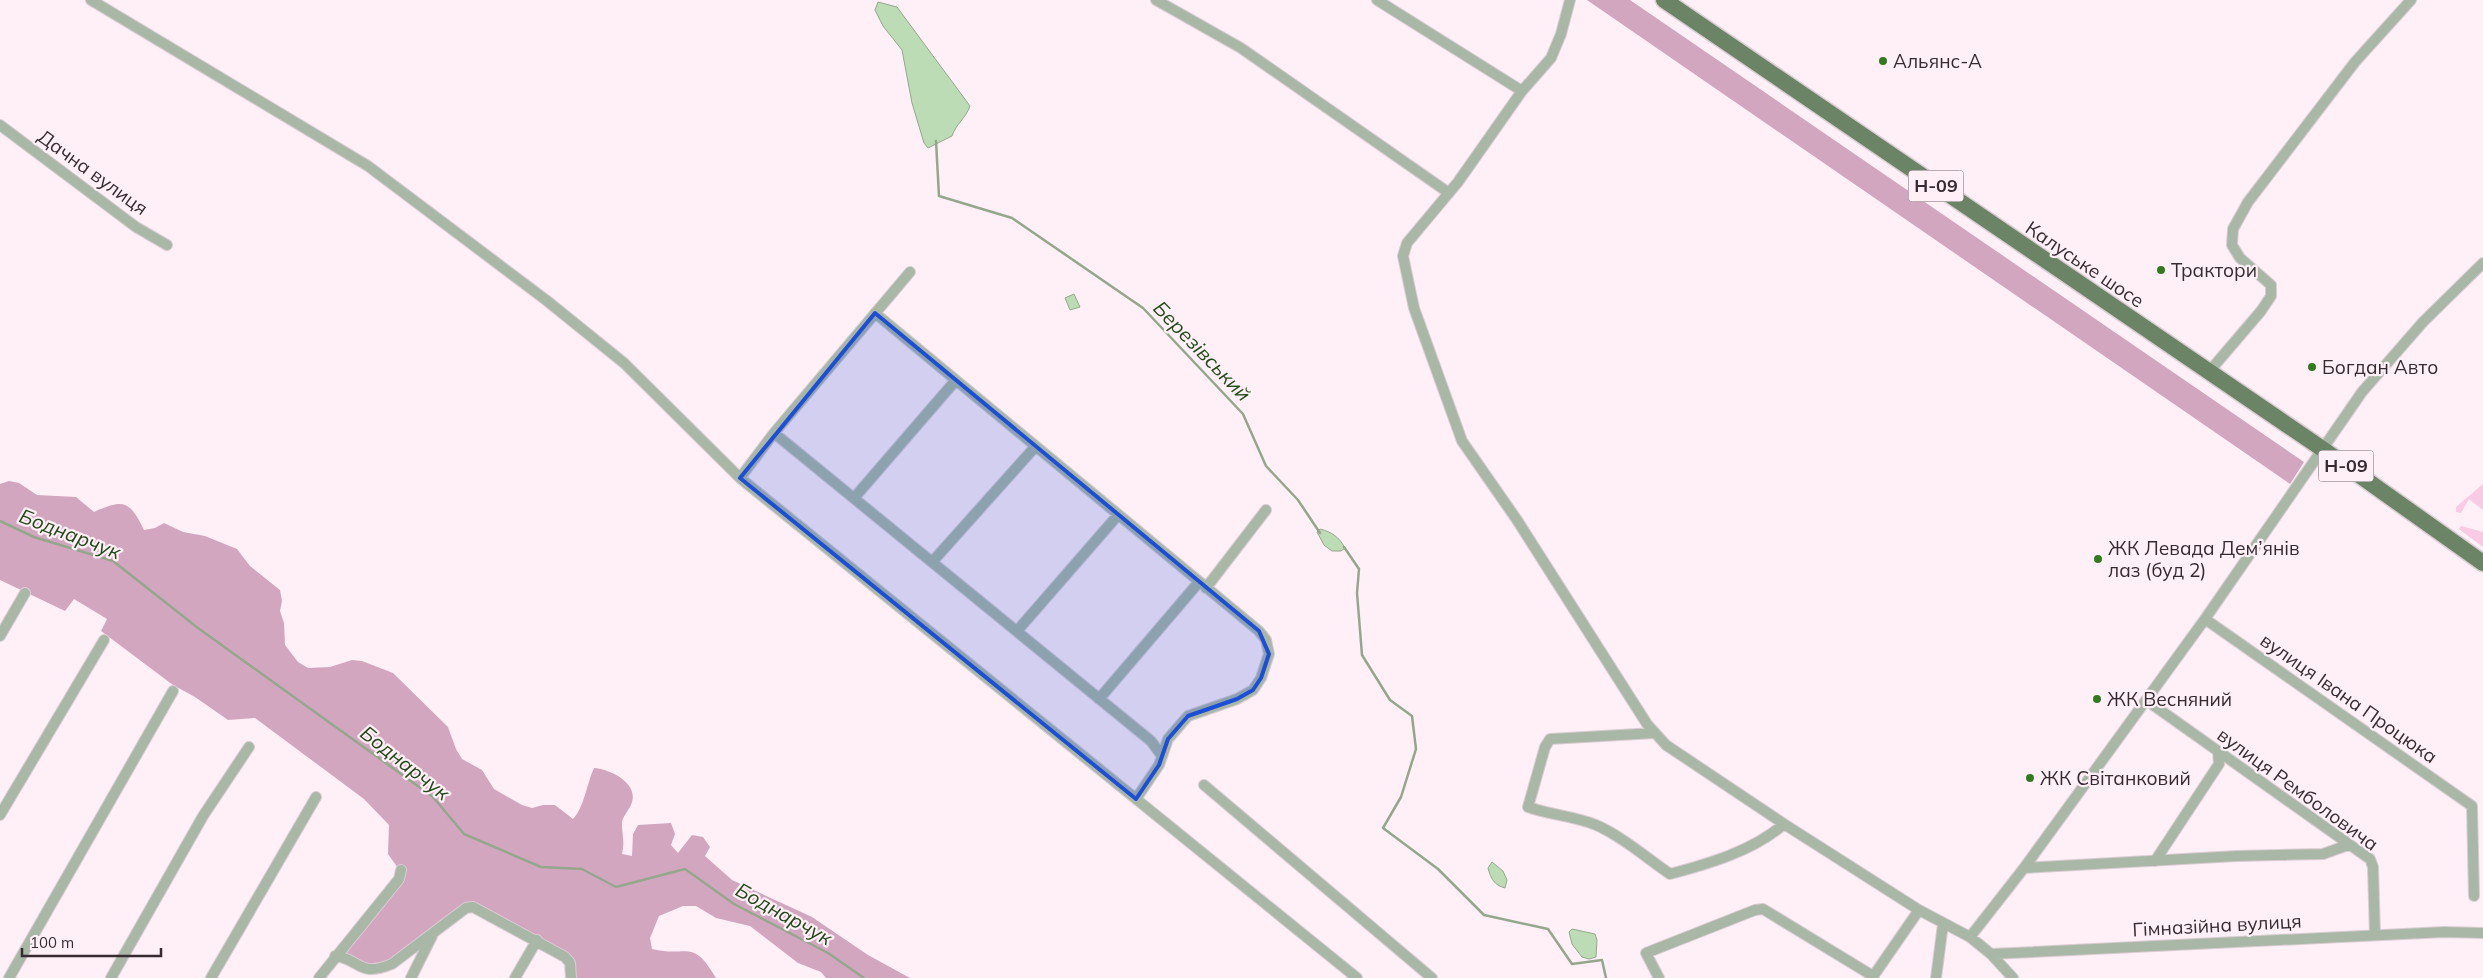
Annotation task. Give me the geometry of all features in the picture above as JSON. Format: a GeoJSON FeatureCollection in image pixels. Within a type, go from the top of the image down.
{"type":"FeatureCollection","features":[{"type":"Feature","properties":{"kind":"main road","name":"Калуське шосе"},"geometry":{"type":"LineString","coordinates":[[1664,0],[2208,373],[2324,450],[2483,563]]}},
{"type":"Feature","properties":{"kind":"street"},"geometry":{"type":"LineString","coordinates":[[91,0],[368,166],[546,300],[624,363],[740,478],[1357,978]]}},
{"type":"Feature","properties":{"kind":"street"},"geometry":{"type":"LineString","coordinates":[[1156,0],[1241,48],[1449,193]]}},
{"type":"Feature","properties":{"kind":"street"},"geometry":{"type":"LineString","coordinates":[[1377,0],[1522,91]]}},
{"type":"Feature","properties":{"kind":"street"},"geometry":{"type":"LineString","coordinates":[[1570,0],[1561,34],[1551,58],[1522,91],[1449,193],[1407,243],[1403,256],[1414,308],[1462,441],[1517,520],[1647,724],[1666,746],[1919,910],[1942,924],[1970,937],[1991,954],[2013,978]]}},
{"type":"Feature","properties":{"kind":"street"},"geometry":{"type":"LineString","coordinates":[[2208,373],[2271,296],[2271,285],[2240,258],[2232,245],[2233,229],[2248,202],[2355,62],[2411,0]]}},
{"type":"Feature","properties":{"kind":"street","name":"Дачна вулиця"},"geometry":{"type":"LineString","coordinates":[[0,125],[136,227],[167,245]]}},
{"type":"Feature","properties":{"kind":"street"},"geometry":{"type":"LineString","coordinates":[[1970,937],[2024,868],[2206,619],[2324,450],[2362,392],[2423,322],[2483,263]]}},
{"type":"Feature","properties":{"kind":"street"},"geometry":{"type":"LineString","coordinates":[[740,478],[774,433],[910,272]]}},
{"type":"Feature","properties":{"kind":"street"},"geometry":{"type":"LineString","coordinates":[[875,313],[1259,631],[1266,640],[1269,654],[1267,665],[1253,690],[1238,699],[1188,716],[1168,739],[1162,756],[1136,800]]}},
{"type":"Feature","properties":{"kind":"street"},"geometry":{"type":"LineString","coordinates":[[854,498],[956,380]]}},
{"type":"Feature","properties":{"kind":"street"},"geometry":{"type":"LineString","coordinates":[[774,433],[933,561],[1151,742],[1162,756]]}},
{"type":"Feature","properties":{"kind":"street"},"geometry":{"type":"LineString","coordinates":[[933,561],[1035,447]]}},
{"type":"Feature","properties":{"kind":"street"},"geometry":{"type":"LineString","coordinates":[[1099,699],[1202,585],[1266,510]]}},
{"type":"Feature","properties":{"kind":"street"},"geometry":{"type":"LineString","coordinates":[[1017,631],[1118,515]]}},
{"type":"Feature","properties":{"kind":"street"},"geometry":{"type":"LineString","coordinates":[[0,636],[25,594]]}},
{"type":"Feature","properties":{"kind":"street","name":"вулиця Івана Процюка"},"geometry":{"type":"LineString","coordinates":[[2206,619],[2472,806],[2474,896]]}},
{"type":"Feature","properties":{"kind":"street"},"geometry":{"type":"LineString","coordinates":[[0,815],[104,640]]}},
{"type":"Feature","properties":{"kind":"street"},"geometry":{"type":"LineString","coordinates":[[9,978],[174,691]]}},
{"type":"Feature","properties":{"kind":"street","name":"вулиця Ремболовича"},"geometry":{"type":"LineString","coordinates":[[2146,700],[2373,863],[2375,935]]}},
{"type":"Feature","properties":{"kind":"street"},"geometry":{"type":"LineString","coordinates":[[1655,733],[1550,740],[1545,747],[1528,807],[1547,814],[1578,819],[1598,826],[1670,874],[1707,865],[1771,835],[1784,824]]}},
{"type":"Feature","properties":{"kind":"street"},"geometry":{"type":"LineString","coordinates":[[111,978],[203,816],[249,747]]}},
{"type":"Feature","properties":{"kind":"street"},"geometry":{"type":"LineString","coordinates":[[2155,861],[2219,764],[2218,752]]}},
{"type":"Feature","properties":{"kind":"street"},"geometry":{"type":"LineString","coordinates":[[1204,785],[1432,978]]}},
{"type":"Feature","properties":{"kind":"street"},"geometry":{"type":"LineString","coordinates":[[211,978],[316,797]]}},
{"type":"Feature","properties":{"kind":"street"},"geometry":{"type":"LineString","coordinates":[[2024,868],[2323,854],[2348,845]]}},
{"type":"Feature","properties":{"kind":"street"},"geometry":{"type":"LineString","coordinates":[[320,978],[335,956],[399,879],[401,870]]}},
{"type":"Feature","properties":{"kind":"street"},"geometry":{"type":"LineString","coordinates":[[335,956],[361,969],[380,969],[392,964],[466,908],[473,907],[537,940],[565,957],[570,963],[571,978]]}},
{"type":"Feature","properties":{"kind":"street"},"geometry":{"type":"LineString","coordinates":[[1659,978],[1646,952],[1755,910],[1763,909],[1873,977],[1919,910]]}},
{"type":"Feature","properties":{"kind":"street"},"geometry":{"type":"LineString","coordinates":[[1936,978],[1942,924]]}},
{"type":"Feature","properties":{"kind":"street","name":"Гімназійна вулиця"},"geometry":{"type":"LineString","coordinates":[[1991,954],[2444,932],[2483,934]]}},
{"type":"Feature","properties":{"kind":"street"},"geometry":{"type":"LineString","coordinates":[[411,978],[433,934]]}},
{"type":"Feature","properties":{"kind":"street"},"geometry":{"type":"LineString","coordinates":[[515,978],[537,940]]}},
{"type":"Feature","properties":{"kind":"highlighted area"},"geometry":{"type":"Polygon","coordinates":[[[875,313],[1259,631],[1269,654],[1261,678],[1253,690],[1237,699],[1188,716],[1168,739],[1159,765],[1136,799],[740,478],[875,313]]]}},
{"type":"Feature","properties":{"kind":"shaded area"},"geometry":{"type":"Polygon","coordinates":[[[1587,0],[1630,0],[2304,462],[2290,484],[1587,0]]]}},
{"type":"Feature","properties":{"kind":"shaded area"},"geometry":{"type":"Polygon","coordinates":[[[878,2],[897,7],[970,106],[952,136],[928,148],[924,143],[912,103],[902,50],[883,26],[875,10],[878,2]]]}},
{"type":"Feature","properties":{"kind":"shaded area"},"geometry":{"type":"Polygon","coordinates":[[[1074,294],[1080,307],[1070,310],[1065,298],[1074,294]]]}},
{"type":"Feature","properties":{"kind":"shaded area"},"geometry":{"type":"Polygon","coordinates":[[[9,481],[19,483],[37,495],[76,497],[94,512],[112,505],[125,505],[134,513],[144,530],[155,528],[164,523],[183,532],[205,536],[237,549],[250,566],[280,590],[282,601],[280,611],[284,623],[285,645],[298,662],[308,668],[330,667],[352,660],[362,661],[393,673],[448,727],[462,759],[482,770],[494,789],[522,805],[532,808],[543,805],[555,805],[573,819],[583,802],[594,768],[614,774],[627,783],[633,795],[631,805],[622,820],[622,854],[632,856],[633,834],[638,825],[671,823],[675,834],[671,845],[678,853],[692,835],[703,837],[710,847],[705,856],[732,880],[812,917],[868,955],[910,978],[826,978],[821,972],[798,963],[750,926],[716,918],[696,906],[683,906],[659,916],[650,938],[652,949],[695,953],[708,965],[716,978],[574,978],[570,958],[477,905],[391,963],[377,968],[335,952],[398,876],[398,868],[388,854],[389,825],[364,799],[255,718],[228,720],[195,697],[173,685],[101,631],[107,619],[74,599],[65,611],[0,580],[0,484],[9,481]]]}},
{"type":"Feature","properties":{"kind":"shaded area"},"geometry":{"type":"Polygon","coordinates":[[[2483,484],[2483,510],[2469,499],[2461,513],[2456,512],[2456,507],[2483,484]]]}},
{"type":"Feature","properties":{"kind":"shaded area"},"geometry":{"type":"Polygon","coordinates":[[[2461,526],[2483,532],[2483,547],[2459,529],[2461,526]]]}},
{"type":"Feature","properties":{"kind":"shaded area"},"geometry":{"type":"Polygon","coordinates":[[[1320,529],[1335,536],[1345,548],[1341,551],[1332,551],[1324,545],[1317,532],[1320,529]]]}},
{"type":"Feature","properties":{"kind":"shaded area"},"geometry":{"type":"Polygon","coordinates":[[[1492,862],[1503,871],[1507,880],[1505,888],[1498,885],[1492,878],[1488,868],[1492,862]]]}},
{"type":"Feature","properties":{"kind":"shaded area"},"geometry":{"type":"Polygon","coordinates":[[[1572,929],[1595,934],[1597,940],[1596,957],[1589,959],[1582,957],[1572,944],[1569,932],[1572,929]]]}},
{"type":"Feature","properties":{"kind":"waterway","name":"Березівський"},"geometry":{"type":"LineString","coordinates":[[936,141],[939,196],[1012,218],[1143,308],[1243,414],[1266,466],[1298,500],[1320,533]]}},
{"type":"Feature","properties":{"kind":"waterway","name":"Боднарчук"},"geometry":{"type":"LineString","coordinates":[[0,521],[34,537],[113,561],[198,628],[433,797],[464,834],[541,867],[582,869],[616,887],[685,869],[734,904],[828,953],[864,978]]}},
{"type":"Feature","properties":{"kind":"waterway","name":"Березівський"},"geometry":{"type":"LineString","coordinates":[[1344,547],[1359,569],[1357,593],[1362,655],[1390,700],[1412,716],[1416,749],[1401,797],[1383,828],[1438,869],[1484,915],[1548,929],[1572,964],[1602,960],[1606,978]]}},
{"type":"Feature","properties":{"kind":"place","name":"Альянс-А"},"geometry":{"type":"Point","coordinates":[1883,61]}},
{"type":"Feature","properties":{"kind":"place","name":"Трактори"},"geometry":{"type":"Point","coordinates":[2161,270]}},
{"type":"Feature","properties":{"kind":"place","name":"Богдан Авто"},"geometry":{"type":"Point","coordinates":[2312,367]}},
{"type":"Feature","properties":{"kind":"place","name":"ЖК Левада Дем’янів лаз (буд 2)"},"geometry":{"type":"Point","coordinates":[2098,559]}},
{"type":"Feature","properties":{"kind":"place","name":"ЖК Весняний"},"geometry":{"type":"Point","coordinates":[2097,699]}},
{"type":"Feature","properties":{"kind":"place","name":"ЖК Світанковий"},"geometry":{"type":"Point","coordinates":[2030,778]}}]}
